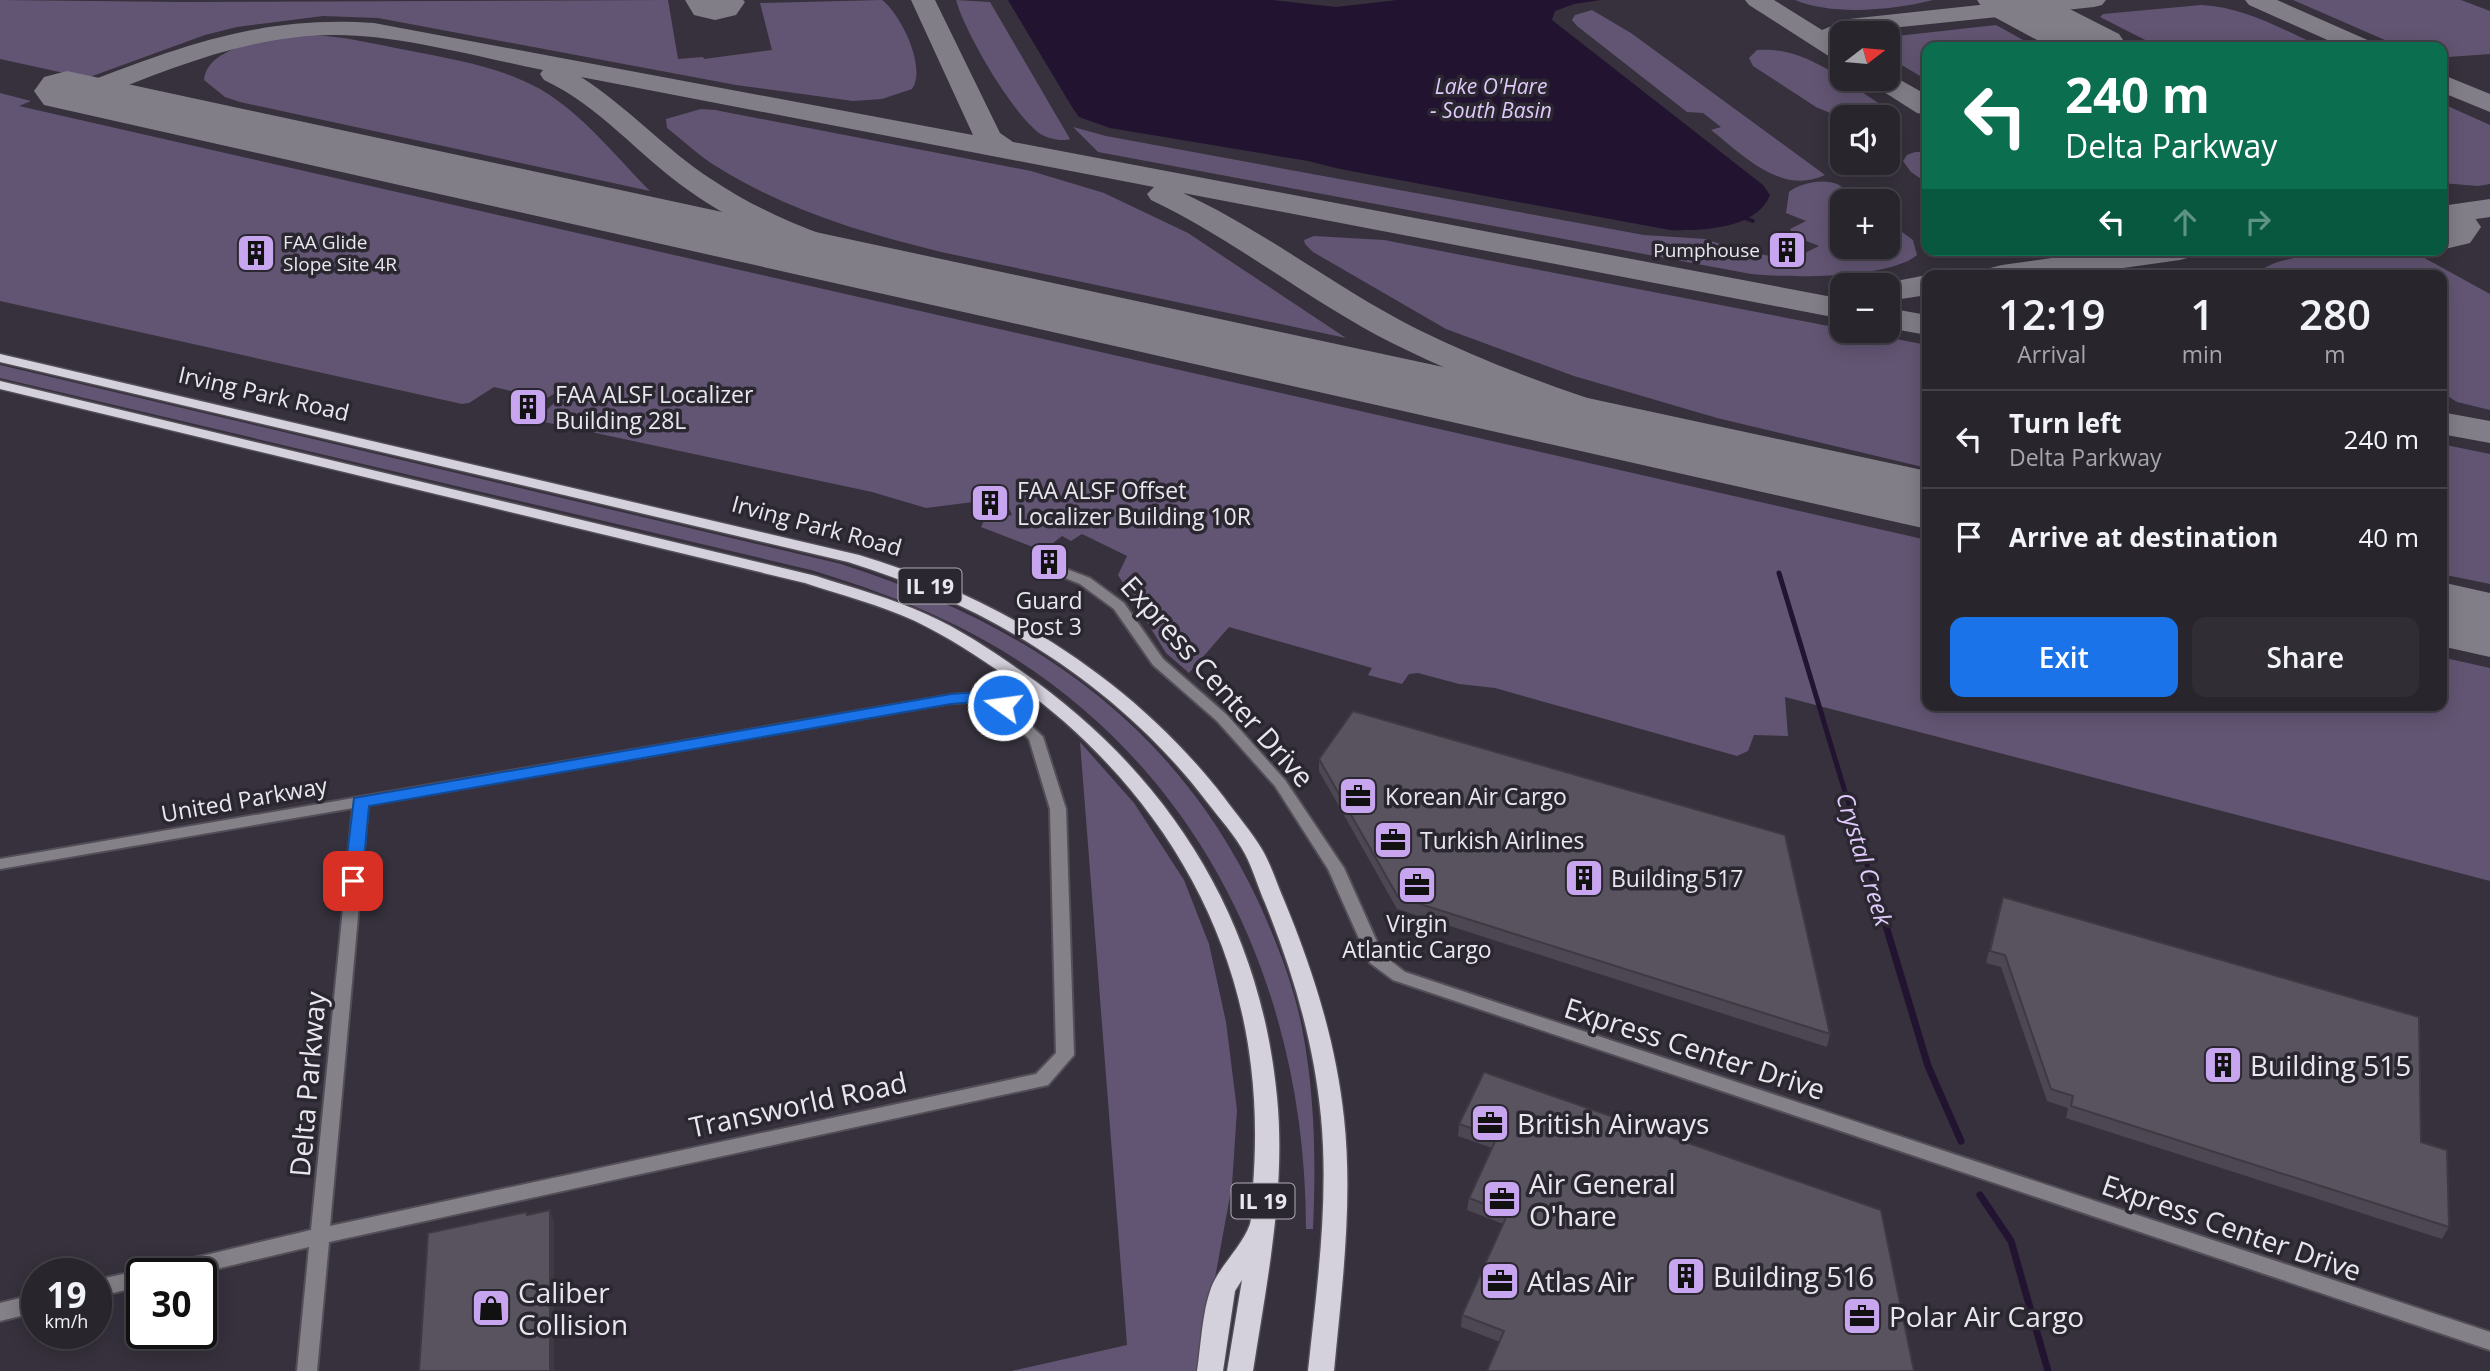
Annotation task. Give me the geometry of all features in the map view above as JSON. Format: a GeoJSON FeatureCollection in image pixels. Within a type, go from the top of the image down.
{"type":"FeatureCollection","features":[{"type":"Feature","properties":{"kind":"main road","name":"Irving Park Road"},"geometry":{"type":"LineString","coordinates":[[0,358],[864,562],[906,576],[988,612],[1019,628],[1099,682],[1151,725],[1187,762],[1255,855],[1294,949],[1315,1014],[1326,1069],[1335,1152],[1333,1227],[1321,1371]]}},
{"type":"Feature","properties":{"kind":"main road","name":"IL 19"},"geometry":{"type":"LineString","coordinates":[[0,384],[810,579],[911,614],[966,642],[1028,681],[1086,727],[1129,770],[1158,806],[1186,848],[1220,910],[1244,975],[1257,1029],[1266,1098],[1262,1226],[1240,1371]]}},
{"type":"Feature","properties":{"kind":"main road"},"geometry":{"type":"LineString","coordinates":[[1210,1371],[1223,1289],[1262,1226]]}},
{"type":"Feature","properties":{"kind":"street","name":"Express Center Drive"},"geometry":{"type":"LineString","coordinates":[[1056,569],[1085,581],[1119,606],[1158,662],[1222,718],[1273,775],[1336,869],[1376,959],[1399,976],[2490,1341]]}},
{"type":"Feature","properties":{"kind":"street","name":"United Parkway"},"geometry":{"type":"LineString","coordinates":[[0,864],[951,699],[992,696]]}},
{"type":"Feature","properties":{"kind":"street","name":"Transworld Road"},"geometry":{"type":"LineString","coordinates":[[217,1260],[1042,1080],[1065,1055],[1058,809],[1035,737],[992,696]]}},
{"type":"Feature","properties":{"kind":"street","name":"Delta Parkway"},"geometry":{"type":"LineString","coordinates":[[307,1371],[360,802]]}},
{"type":"Feature","properties":{"kind":"street"},"geometry":{"type":"LineString","coordinates":[[0,1312],[21,1307]]}},
{"type":"Feature","properties":{"kind":"shaded area"},"geometry":{"type":"Polygon","coordinates":[[[0,0],[668,0],[678,59],[704,59],[772,50],[760,3],[882,0],[897,17],[910,42],[916,80],[912,89],[882,99],[853,101],[736,85],[378,18],[323,16],[237,27],[205,35],[87,78],[0,59],[0,0]]]}},
{"type":"Feature","properties":{"kind":"shaded area"},"geometry":{"type":"Polygon","coordinates":[[[956,0],[990,2],[1070,139],[1058,140],[1042,135],[1028,123],[1003,91],[979,51],[956,0]]]}},
{"type":"Feature","properties":{"kind":"shaded area"},"geometry":{"type":"Polygon","coordinates":[[[1795,0],[1933,0],[1900,6],[1845,10],[1795,0]]]}},
{"type":"Feature","properties":{"kind":"shaded area"},"geometry":{"type":"Polygon","coordinates":[[[2293,0],[2461,0],[2490,11],[2490,54],[2448,57],[2447,42],[2390,42],[2293,0]]]}},
{"type":"Feature","properties":{"kind":"shaded area"},"geometry":{"type":"Polygon","coordinates":[[[2201,5],[2217,7],[2248,14],[2311,42],[2149,42],[2100,17],[2103,14],[2201,5]]]}},
{"type":"Feature","properties":{"kind":"shaded area"},"geometry":{"type":"Polygon","coordinates":[[[1592,10],[1631,33],[1825,175],[1809,180],[1793,180],[1778,176],[1749,160],[1711,130],[1721,127],[1703,113],[1687,112],[1572,20],[1575,15],[1592,10]]]}},
{"type":"Feature","properties":{"kind":"shaded area"},"geometry":{"type":"Polygon","coordinates":[[[1996,25],[2027,42],[1922,42],[1922,77],[1900,64],[1900,36],[1996,25]]]}},
{"type":"Feature","properties":{"kind":"shaded area"},"geometry":{"type":"Polygon","coordinates":[[[311,35],[359,41],[457,60],[524,81],[570,110],[650,191],[240,102],[225,97],[204,80],[208,68],[232,50],[265,40],[311,35]]]}},
{"type":"Feature","properties":{"kind":"shaded area"},"geometry":{"type":"Polygon","coordinates":[[[1757,50],[1791,53],[1830,71],[1830,91],[1861,91],[1880,105],[1830,105],[1830,113],[1816,107],[1753,66],[1749,58],[1757,50]]]}},
{"type":"Feature","properties":{"kind":"shaded area"},"geometry":{"type":"Polygon","coordinates":[[[0,93],[31,101],[19,106],[1922,539],[1922,711],[2447,711],[2447,658],[2490,668],[2490,881],[1785,697],[1788,736],[1754,735],[1748,751],[1737,756],[1495,688],[1459,684],[1418,673],[1409,674],[1402,684],[1368,675],[1372,668],[1229,627],[1189,673],[1166,653],[1118,575],[1127,556],[1082,534],[1071,541],[1062,536],[1043,551],[981,527],[985,519],[1012,515],[1004,498],[926,508],[872,492],[535,420],[561,397],[554,394],[545,399],[494,387],[469,403],[462,404],[0,301],[0,93]]]}},
{"type":"Feature","properties":{"kind":"shaded area"},"geometry":{"type":"Polygon","coordinates":[[[2447,106],[2490,125],[2490,184],[2478,186],[2447,183],[2447,106]]]}},
{"type":"Feature","properties":{"kind":"shaded area"},"geometry":{"type":"Polygon","coordinates":[[[701,109],[1031,171],[1104,193],[1188,233],[1346,338],[941,252],[827,219],[745,183],[705,159],[667,128],[666,119],[701,109]]]}},
{"type":"Feature","properties":{"kind":"shaded area"},"geometry":{"type":"Polygon","coordinates":[[[1073,127],[1106,136],[1644,235],[1705,239],[1738,250],[1791,260],[1819,246],[1794,236],[1790,229],[1806,221],[1786,213],[1789,192],[1812,182],[1825,181],[1844,189],[1830,189],[1830,259],[1900,259],[1900,231],[1913,240],[1917,255],[1903,263],[1862,273],[1812,276],[1751,274],[1098,152],[1073,127]]]}},
{"type":"Feature","properties":{"kind":"shaded area"},"geometry":{"type":"Polygon","coordinates":[[[1922,152],[1922,180],[1911,172],[1903,161],[1907,155],[1922,152]]]}},
{"type":"Feature","properties":{"kind":"shaded area"},"geometry":{"type":"Polygon","coordinates":[[[1314,236],[1384,240],[1830,326],[1830,343],[1900,343],[1900,340],[1922,344],[1922,467],[1717,418],[1574,376],[1446,329],[1313,252],[1304,240],[1314,236]]]}},
{"type":"Feature","properties":{"kind":"shaded area"},"geometry":{"type":"Polygon","coordinates":[[[2310,256],[2421,256],[2446,270],[2262,270],[2277,262],[2310,256]]]}},
{"type":"Feature","properties":{"kind":"shaded area"},"geometry":{"type":"Polygon","coordinates":[[[2447,270],[2490,294],[2490,410],[2457,402],[2447,396],[2447,270]]]}},
{"type":"Feature","properties":{"kind":"shaded area"},"geometry":{"type":"Polygon","coordinates":[[[0,365],[841,564],[909,588],[973,617],[1033,650],[1088,688],[1138,732],[1184,782],[1224,839],[1259,903],[1290,981],[1306,1053],[1314,1128],[1313,1229],[1306,1229],[1301,1143],[1288,1060],[1265,980],[1233,903],[1192,832],[1141,766],[1081,707],[1011,656],[914,606],[811,570],[0,378],[0,365]]]}},
{"type":"Feature","properties":{"kind":"shaded area"},"geometry":{"type":"Polygon","coordinates":[[[2447,445],[2490,454],[2490,584],[2447,575],[2447,445]]]}},
{"type":"Feature","properties":{"kind":"shaded area"},"geometry":{"type":"Polygon","coordinates":[[[1080,742],[1134,803],[1184,880],[1209,944],[1226,1022],[1237,1110],[1232,1185],[1198,1371],[1011,1371],[1127,1345],[1080,742]]]}},
{"type":"Feature","properties":{"kind":"water","name":"Lake O'Hare - South Basin"},"geometry":{"type":"Polygon","coordinates":[[[1008,0],[1272,0],[1336,7],[1397,0],[1601,0],[1574,4],[1555,11],[1552,20],[1763,185],[1770,195],[1753,215],[1727,226],[1670,230],[1308,161],[1110,128],[1079,117],[1008,0]]]}},
{"type":"Feature","properties":{"kind":"building","name":"Building 517"},"geometry":{"type":"Polygon","coordinates":[[[1353,711],[1785,835],[1830,1034],[1398,897],[1319,759],[1353,711]]]}},
{"type":"Feature","properties":{"kind":"building","name":"Building 515"},"geometry":{"type":"Polygon","coordinates":[[[2003,897],[2419,1017],[2421,1142],[2447,1150],[2449,1227],[2071,1106],[2073,1096],[2051,1089],[2005,955],[1990,951],[2003,897]]]}},
{"type":"Feature","properties":{"kind":"building","name":"Building 516"},"geometry":{"type":"Polygon","coordinates":[[[1484,1072],[1881,1210],[1914,1371],[1487,1371],[1504,1331],[1462,1315],[1508,1213],[1469,1198],[1497,1137],[1459,1124],[1484,1072]]]}},
{"type":"Feature","properties":{"kind":"building","name":"Caliber Collision"},"geometry":{"type":"Polygon","coordinates":[[[550,1210],[550,1371],[419,1371],[428,1233],[526,1212],[527,1215],[550,1210]]]}},
{"type":"Feature","properties":{"kind":"waterway"},"geometry":{"type":"LineString","coordinates":[[1739,216],[1753,221]]}},
{"type":"Feature","properties":{"kind":"waterway","name":"Crystal Creek"},"geometry":{"type":"LineString","coordinates":[[1779,573],[1874,888]]}},
{"type":"Feature","properties":{"kind":"waterway","name":"Crystal Creek"},"geometry":{"type":"LineString","coordinates":[[1874,886],[1928,1066],[1961,1141]]}},
{"type":"Feature","properties":{"kind":"waterway","name":"Crystal Creek"},"geometry":{"type":"LineString","coordinates":[[1980,1195],[2011,1241],[2048,1371]]}},
{"type":"Feature","properties":{"kind":"taxiway"},"geometry":{"type":"LineString","coordinates":[[923,0],[988,138],[1004,149],[1018,152]]}},
{"type":"Feature","properties":{"kind":"taxiway"},"geometry":{"type":"LineString","coordinates":[[1757,0],[1830,46]]}},
{"type":"Feature","properties":{"kind":"taxiway"},"geometry":{"type":"LineString","coordinates":[[1896,21],[2094,0]]}},
{"type":"Feature","properties":{"kind":"taxiway"},"geometry":{"type":"LineString","coordinates":[[2257,0],[2352,42]]}},
{"type":"Feature","properties":{"kind":"taxiway"},"geometry":{"type":"LineString","coordinates":[[81,94],[189,54],[259,35],[334,27],[374,30],[1830,307]]}},
{"type":"Feature","properties":{"kind":"taxiway"},"geometry":{"type":"LineString","coordinates":[[553,74],[590,94],[681,171],[726,202],[817,244],[945,284]]}},
{"type":"Feature","properties":{"kind":"taxiway"},"geometry":{"type":"LineString","coordinates":[[2447,85],[2490,104]]}},
{"type":"Feature","properties":{"kind":"taxiway"},"geometry":{"type":"LineString","coordinates":[[1900,90],[1922,104]]}},
{"type":"Feature","properties":{"kind":"taxiway"},"geometry":{"type":"LineString","coordinates":[[1162,194],[1255,244],[1374,319],[1449,356],[1584,409],[1769,465]]}},
{"type":"Feature","properties":{"kind":"taxiway"},"geometry":{"type":"LineString","coordinates":[[2447,214],[2490,208]]}},
{"type":"Feature","properties":{"kind":"taxiway"},"geometry":{"type":"LineString","coordinates":[[2038,270],[2137,256]]}},
{"type":"Feature","properties":{"kind":"taxiway"},"geometry":{"type":"LineString","coordinates":[[1900,289],[1922,286]]}},
{"type":"Feature","properties":{"kind":"taxiway"},"geometry":{"type":"LineString","coordinates":[[1900,320],[1922,324]]}},
{"type":"Feature","properties":{"kind":"taxiway"},"geometry":{"type":"LineString","coordinates":[[2447,424],[2490,432]]}},
{"type":"Feature","properties":{"kind":"taxiway"},"geometry":{"type":"LineString","coordinates":[[2447,612],[2490,619]]}},
{"type":"Feature","properties":{"kind":"runway"},"geometry":{"type":"LineString","coordinates":[[2006,0],[2087,42]]}},
{"type":"Feature","properties":{"kind":"runway"},"geometry":{"type":"LineString","coordinates":[[67,91],[1922,499]]}},
{"type":"Feature","properties":{"kind":"runway"},"geometry":{"type":"LineString","coordinates":[[2447,615],[2490,625]]}},
{"type":"Feature","properties":{"kind":"place","name":"Pumphouse"},"geometry":{"type":"Point","coordinates":[1787,250]}},
{"type":"Feature","properties":{"kind":"place","name":"FAA Glide Slope Site 4R"},"geometry":{"type":"Point","coordinates":[256,253]}},
{"type":"Feature","properties":{"kind":"place","name":"FAA ALSF Localizer Building 28L"},"geometry":{"type":"Point","coordinates":[528,407]}},
{"type":"Feature","properties":{"kind":"place","name":"FAA ALSF Offset Localizer Building 10R"},"geometry":{"type":"Point","coordinates":[990,503]}},
{"type":"Feature","properties":{"kind":"place","name":"Guard Post 3"},"geometry":{"type":"Point","coordinates":[1049,562]}},
{"type":"Feature","properties":{"kind":"place","name":"Korean Air Cargo"},"geometry":{"type":"Point","coordinates":[1358,796]}},
{"type":"Feature","properties":{"kind":"place","name":"Turkish Airlines"},"geometry":{"type":"Point","coordinates":[1393,840]}},
{"type":"Feature","properties":{"kind":"place","name":"Building 517"},"geometry":{"type":"Point","coordinates":[1584,878]}},
{"type":"Feature","properties":{"kind":"place","name":"Virgin Atlantic Cargo"},"geometry":{"type":"Point","coordinates":[1417,885]}},
{"type":"Feature","properties":{"kind":"place","name":"Building 515"},"geometry":{"type":"Point","coordinates":[2223,1065]}},
{"type":"Feature","properties":{"kind":"place","name":"British Airways"},"geometry":{"type":"Point","coordinates":[1490,1123]}},
{"type":"Feature","properties":{"kind":"place","name":"Air General O'hare"},"geometry":{"type":"Point","coordinates":[1502,1199]}},
{"type":"Feature","properties":{"kind":"place","name":"Building 516"},"geometry":{"type":"Point","coordinates":[1686,1276]}},
{"type":"Feature","properties":{"kind":"place","name":"Atlas Air"},"geometry":{"type":"Point","coordinates":[1500,1281]}},
{"type":"Feature","properties":{"kind":"place","name":"Caliber Collision"},"geometry":{"type":"Point","coordinates":[491,1308]}},
{"type":"Feature","properties":{"kind":"place","name":"Polar Air Cargo"},"geometry":{"type":"Point","coordinates":[1862,1316]}},
{"type":"Feature","properties":{"kind":"route"},"geometry":{"type":"LineString","coordinates":[[353,881],[360,802],[951,699],[992,696],[1003,705]]}}]}
